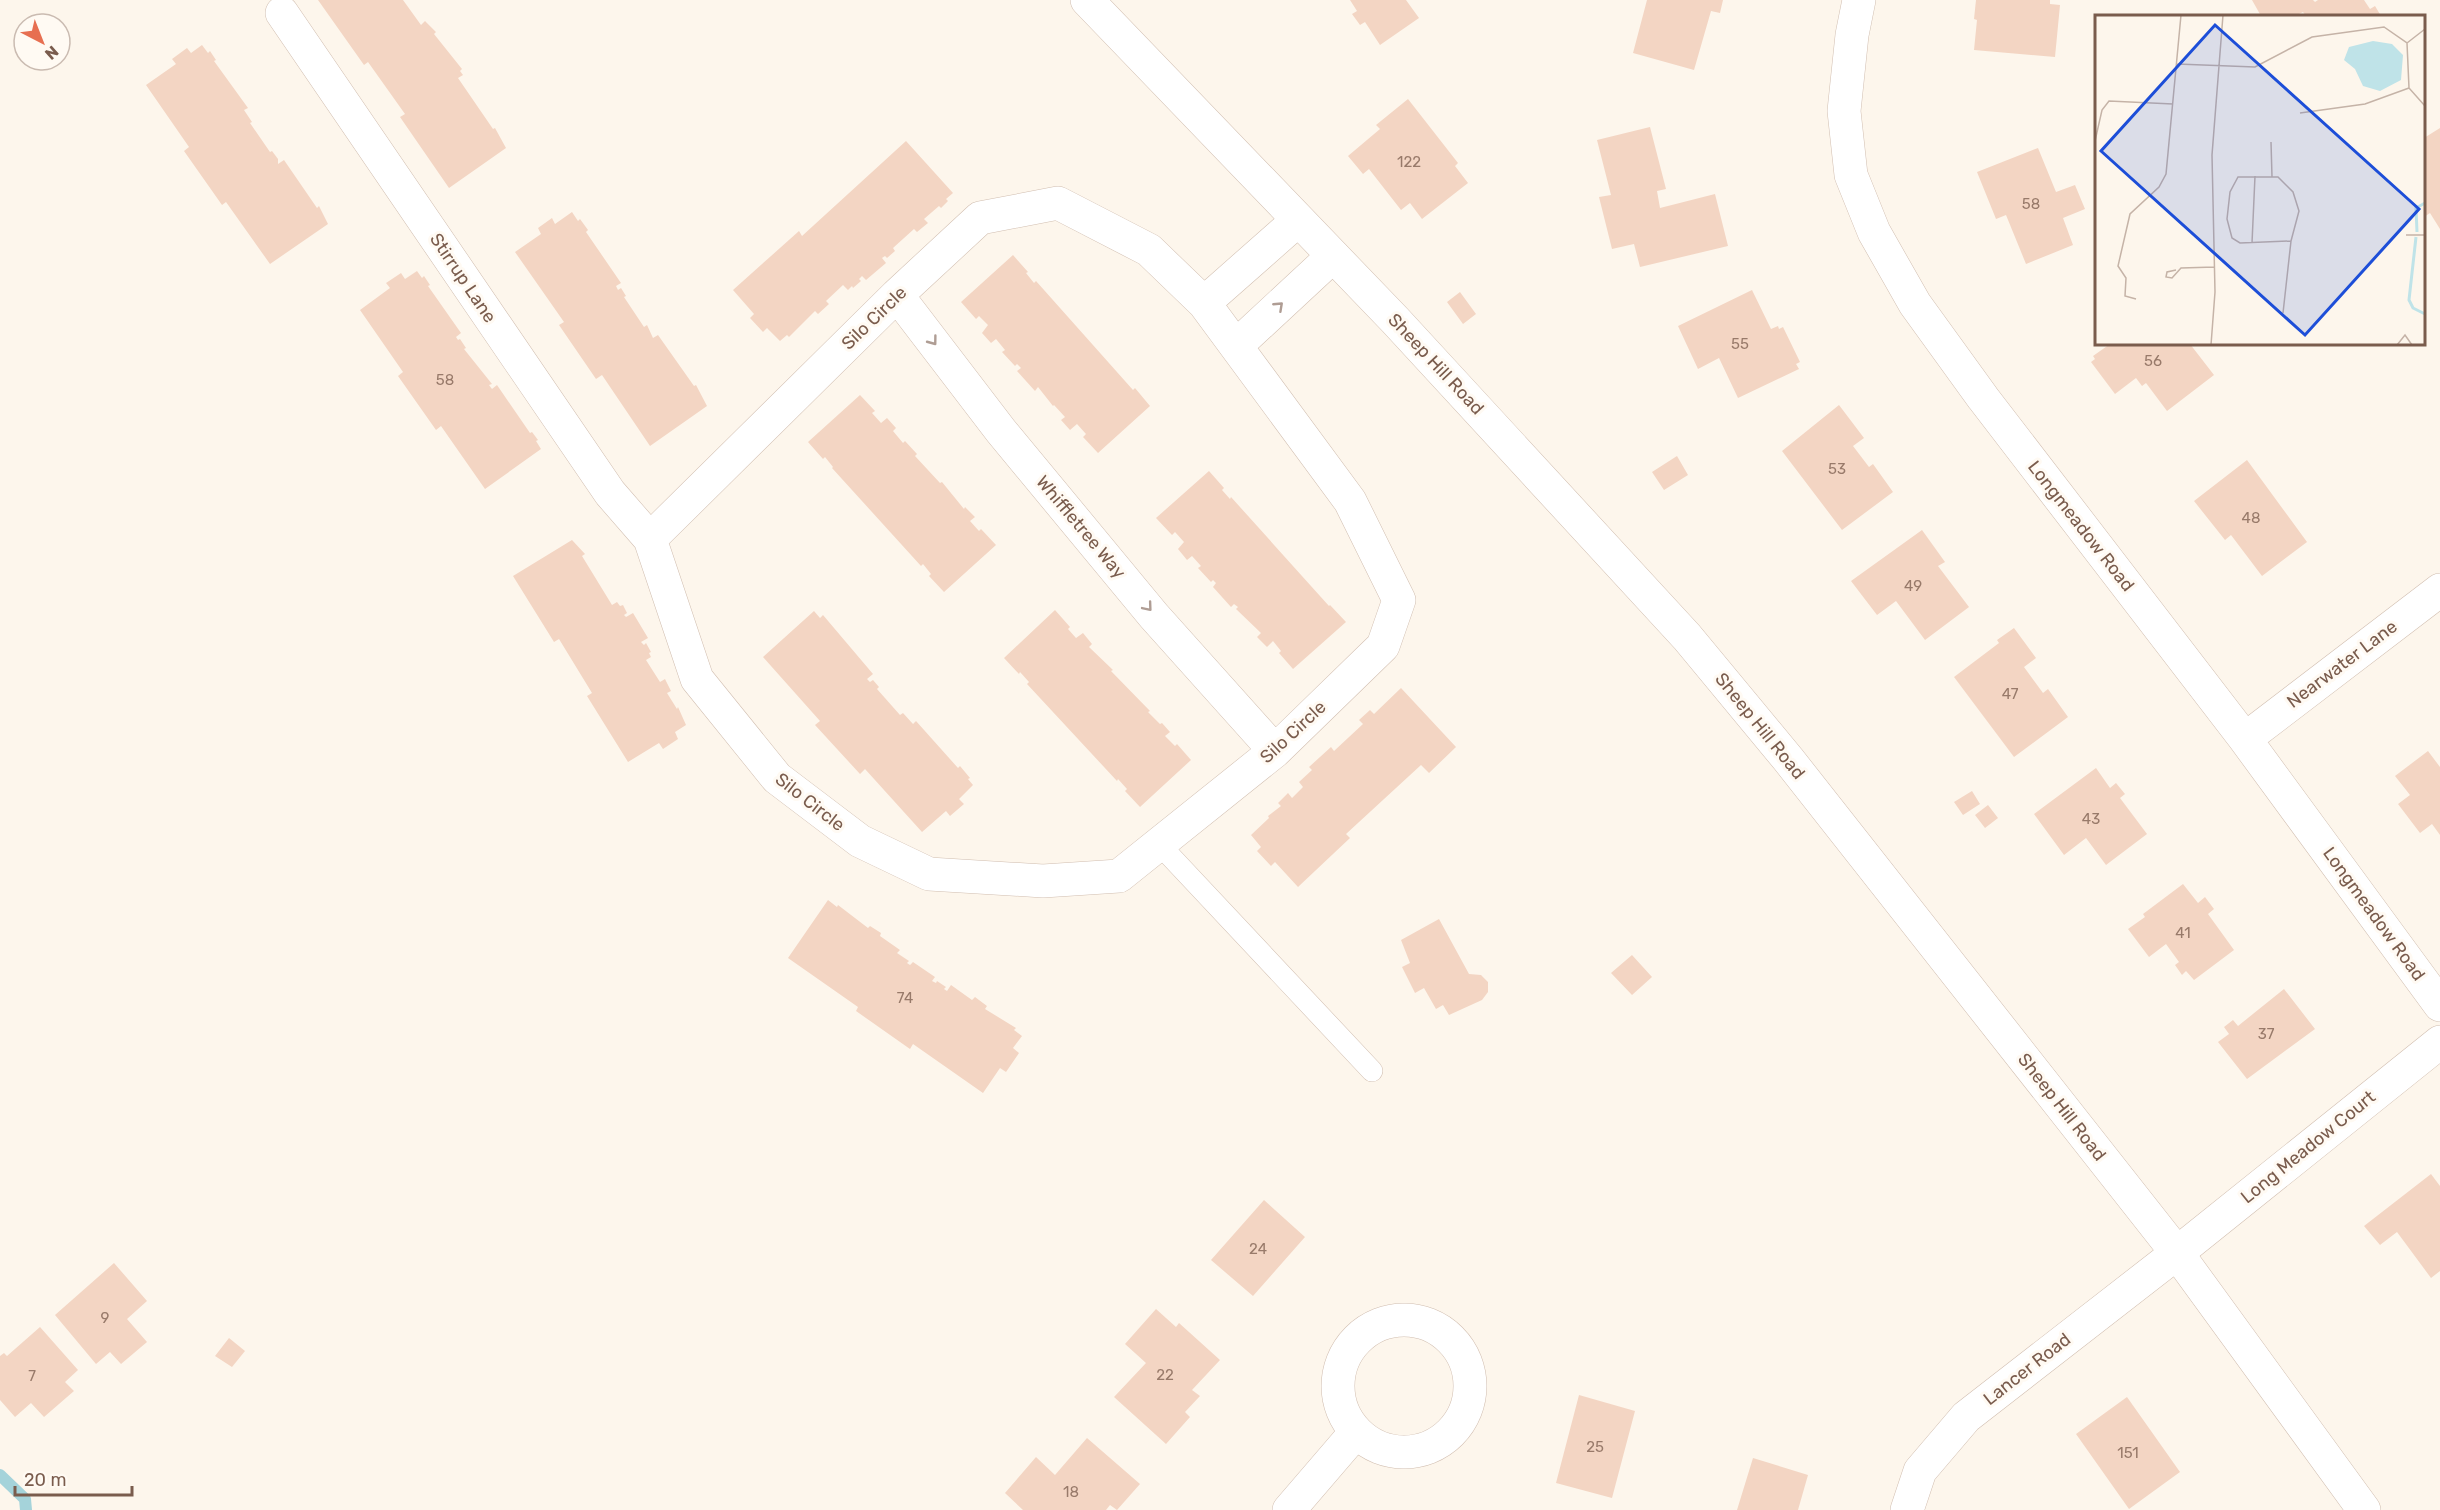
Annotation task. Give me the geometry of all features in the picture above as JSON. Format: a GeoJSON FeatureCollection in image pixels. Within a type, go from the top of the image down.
{"type":"FeatureCollection","features":[{"type":"Feature","properties":{"kind":"street","name":"Sheep Hill Road"},"geometry":{"type":"LineString","coordinates":[[1087,0],[1395,320],[1687,638],[1788,759],[2177,1253],[2364,1510]]}},
{"type":"Feature","properties":{"kind":"street","name":"Longmeadow Road"},"geometry":{"type":"LineString","coordinates":[[1858,0],[1844,111],[1851,175],[1874,232],[1915,304],[1983,398],[2245,739],[2440,1005]]}},
{"type":"Feature","properties":{"kind":"street","name":"Stirrup Lane"},"geometry":{"type":"LineString","coordinates":[[282,13],[610,493],[650,539]]}},
{"type":"Feature","properties":{"kind":"street","name":"Silo Circle"},"geometry":{"type":"LineString","coordinates":[[1058,203],[1149,250],[1204,303],[1350,501],[1399,600],[1383,646],[1275,751],[1119,876],[1043,881],[929,874],[860,841],[777,778],[696,680],[650,539],[897,295],[980,218],[1058,203]]}},
{"type":"Feature","properties":{"kind":"street"},"geometry":{"type":"LineString","coordinates":[[1204,303],[1298,220]]}},
{"type":"Feature","properties":{"kind":"street"},"geometry":{"type":"LineString","coordinates":[[1236,346],[1332,256]]}},
{"type":"Feature","properties":{"kind":"street","name":"Whiffletree Way"},"geometry":{"type":"LineString","coordinates":[[897,295],[1001,431],[1154,616],[1275,751]]}},
{"type":"Feature","properties":{"kind":"street","name":"Nearwater Lane"},"geometry":{"type":"LineString","coordinates":[[2245,739],[2440,590]]}},
{"type":"Feature","properties":{"kind":"street","name":"Long Meadow Court"},"geometry":{"type":"LineString","coordinates":[[2177,1253],[2440,1042]]}},
{"type":"Feature","properties":{"kind":"street","name":"Lancer Road"},"geometry":{"type":"LineString","coordinates":[[1907,1510],[1920,1471],[1966,1417],[2177,1253]]}},
{"type":"Feature","properties":{"kind":"street"},"geometry":{"type":"LineString","coordinates":[[1413,1320],[1437,1328],[1456,1344],[1467,1367],[1470,1392],[1462,1415],[1447,1435],[1425,1448],[1401,1452],[1376,1446],[1356,1432],[1342,1411],[1337,1386],[1342,1362],[1356,1340],[1376,1326],[1388,1322],[1413,1320]]}},
{"type":"Feature","properties":{"kind":"street"},"geometry":{"type":"LineString","coordinates":[[1289,1510],[1356,1432]]}},
{"type":"Feature","properties":{"kind":"lane"},"geometry":{"type":"LineString","coordinates":[[1159,844],[1372,1071]]}},
{"type":"Feature","properties":{"kind":"building"},"geometry":{"type":"Polygon","coordinates":[[[318,0],[403,0],[421,25],[425,21],[436,32],[434,34],[462,69],[460,71],[463,75],[458,78],[493,129],[495,128],[506,148],[449,188],[400,117],[405,114],[368,62],[364,65],[318,0]]]}},
{"type":"Feature","properties":{"kind":"building"},"geometry":{"type":"Polygon","coordinates":[[[1350,0],[1406,0],[1419,18],[1380,45],[1365,22],[1360,25],[1352,14],[1357,11],[1350,0]]]}},
{"type":"Feature","properties":{"kind":"building"},"geometry":{"type":"Polygon","coordinates":[[[1647,0],[1723,0],[1720,13],[1711,11],[1694,70],[1633,53],[1647,0]]]}},
{"type":"Feature","properties":{"kind":"building"},"geometry":{"type":"Polygon","coordinates":[[[1976,0],[2050,0],[2050,4],[2060,5],[2055,57],[1974,50],[1976,0]]]}},
{"type":"Feature","properties":{"kind":"building"},"geometry":{"type":"Polygon","coordinates":[[[2252,0],[2313,0],[2315,2],[2318,0],[2364,0],[2370,9],[2375,6],[2380,15],[2305,15],[2303,12],[2297,15],[2260,15],[2252,0]]]}},
{"type":"Feature","properties":{"kind":"building"},"geometry":{"type":"Polygon","coordinates":[[[202,45],[208,53],[210,51],[216,60],[214,61],[248,108],[244,110],[252,122],[250,123],[270,152],[272,151],[278,159],[278,164],[284,160],[317,208],[319,206],[328,224],[270,264],[226,202],[222,205],[184,151],[189,147],[146,85],[176,64],[172,59],[187,48],[191,53],[202,45]]]}},
{"type":"Feature","properties":{"kind":"building"},"geometry":{"type":"Polygon","coordinates":[[[1408,99],[1458,163],[1455,166],[1468,183],[1422,219],[1410,203],[1401,210],[1369,169],[1363,174],[1348,156],[1380,129],[1376,125],[1408,99]]]}},
{"type":"Feature","properties":{"kind":"building"},"geometry":{"type":"Polygon","coordinates":[[[1650,127],[1666,189],[1657,191],[1660,208],[1715,194],[1728,246],[1640,267],[1634,244],[1612,249],[1599,197],[1611,195],[1597,140],[1650,127]]]}},
{"type":"Feature","properties":{"kind":"building"},"geometry":{"type":"Polygon","coordinates":[[[2440,128],[2440,229],[2430,213],[2425,216],[2425,137],[2440,128]]]}},
{"type":"Feature","properties":{"kind":"building"},"geometry":{"type":"Polygon","coordinates":[[[906,141],[953,193],[946,199],[948,201],[924,219],[928,223],[917,232],[914,229],[893,248],[895,251],[887,258],[885,256],[882,258],[886,263],[866,280],[862,276],[859,279],[861,281],[853,288],[852,286],[848,290],[843,285],[826,301],[829,304],[818,314],[815,311],[789,337],[787,335],[780,341],[767,328],[763,332],[750,318],[754,314],[733,290],[799,231],[802,236],[906,141]]]}},
{"type":"Feature","properties":{"kind":"building"},"geometry":{"type":"Polygon","coordinates":[[[2038,148],[2056,192],[2075,185],[2085,209],[2063,218],[2073,245],[2026,264],[2006,215],[1996,219],[1977,172],[2038,148]]]}},
{"type":"Feature","properties":{"kind":"building"},"geometry":{"type":"Polygon","coordinates":[[[572,212],[588,230],[586,232],[621,283],[616,286],[618,290],[621,288],[626,296],[624,297],[644,327],[647,325],[653,338],[658,335],[694,386],[696,385],[707,406],[650,446],[602,375],[596,379],[559,325],[564,322],[515,252],[541,234],[538,228],[552,218],[555,224],[572,212]]]}},
{"type":"Feature","properties":{"kind":"building"},"geometry":{"type":"Polygon","coordinates":[[[1013,255],[1028,272],[1026,273],[1034,283],[1036,281],[1150,406],[1098,453],[1083,437],[1086,434],[1077,424],[1070,430],[1061,420],[1065,417],[1038,387],[1035,391],[1017,371],[1021,368],[1017,364],[1015,366],[1002,352],[1005,350],[996,339],[991,343],[982,333],[988,325],[979,316],[976,319],[961,302],[1013,255]]]}},
{"type":"Feature","properties":{"kind":"building"},"geometry":{"type":"Polygon","coordinates":[[[417,271],[422,278],[424,276],[430,285],[428,286],[461,333],[456,337],[460,339],[466,348],[464,349],[492,384],[489,385],[492,389],[497,385],[530,433],[532,432],[538,440],[536,441],[541,449],[485,489],[441,426],[436,430],[398,376],[403,372],[360,310],[390,288],[386,283],[401,273],[405,279],[417,271]]]}},
{"type":"Feature","properties":{"kind":"building"},"geometry":{"type":"Polygon","coordinates":[[[1752,290],[1771,329],[1778,326],[1779,329],[1783,327],[1800,362],[1796,364],[1799,369],[1738,398],[1719,358],[1698,369],[1678,326],[1752,290]]]}},
{"type":"Feature","properties":{"kind":"building"},"geometry":{"type":"Polygon","coordinates":[[[1460,292],[1476,314],[1463,324],[1447,302],[1460,292]]]}},
{"type":"Feature","properties":{"kind":"building"},"geometry":{"type":"Polygon","coordinates":[[[2109,345],[2191,345],[2214,375],[2167,411],[2146,383],[2142,386],[2136,378],[2115,394],[2091,362],[2095,359],[2093,356],[2109,345]]]}},
{"type":"Feature","properties":{"kind":"building"},"geometry":{"type":"Polygon","coordinates":[[[860,395],[875,411],[872,413],[881,423],[887,418],[896,428],[893,431],[903,443],[905,441],[917,454],[915,456],[940,483],[942,482],[964,509],[965,507],[975,517],[970,521],[996,545],[944,592],[929,576],[931,574],[923,564],[921,566],[832,468],[825,457],[823,459],[808,442],[860,395]]]}},
{"type":"Feature","properties":{"kind":"building"},"geometry":{"type":"Polygon","coordinates":[[[1839,405],[1864,438],[1853,446],[1869,467],[1873,464],[1893,492],[1842,530],[1782,451],[1839,405]]]}},
{"type":"Feature","properties":{"kind":"building"},"geometry":{"type":"Polygon","coordinates":[[[1677,456],[1688,475],[1664,490],[1652,472],[1677,456]]]}},
{"type":"Feature","properties":{"kind":"building"},"geometry":{"type":"Polygon","coordinates":[[[2247,460],[2307,542],[2262,576],[2231,535],[2225,540],[2194,501],[2247,460]]]}},
{"type":"Feature","properties":{"kind":"building"},"geometry":{"type":"Polygon","coordinates":[[[1209,471],[1224,488],[1222,490],[1230,499],[1231,497],[1346,622],[1293,669],[1279,653],[1281,651],[1273,641],[1267,647],[1257,637],[1261,633],[1236,609],[1238,607],[1234,604],[1231,607],[1213,587],[1216,583],[1213,580],[1211,582],[1198,568],[1201,566],[1192,556],[1187,560],[1178,549],[1184,542],[1175,532],[1172,535],[1156,518],[1209,471]]]}},
{"type":"Feature","properties":{"kind":"building"},"geometry":{"type":"Polygon","coordinates":[[[1922,530],[1945,562],[1938,566],[1969,607],[1925,640],[1896,601],[1877,615],[1851,581],[1922,530]]]}},
{"type":"Feature","properties":{"kind":"building"},"geometry":{"type":"Polygon","coordinates":[[[572,540],[585,554],[582,556],[612,605],[617,602],[620,606],[623,605],[627,613],[624,615],[626,617],[633,613],[648,638],[641,642],[644,645],[646,643],[651,652],[649,653],[651,657],[646,660],[660,682],[665,679],[671,691],[667,693],[677,709],[678,707],[686,725],[675,732],[678,739],[663,749],[659,743],[628,762],[587,696],[592,693],[559,639],[554,642],[513,576],[572,540]]]}},
{"type":"Feature","properties":{"kind":"building"},"geometry":{"type":"Polygon","coordinates":[[[1055,610],[1070,627],[1068,629],[1076,638],[1083,633],[1092,644],[1089,647],[1113,670],[1111,671],[1150,711],[1148,712],[1160,724],[1162,723],[1170,732],[1165,736],[1175,746],[1177,744],[1191,760],[1140,807],[1125,791],[1127,789],[1118,779],[1117,781],[1027,684],[1029,682],[1020,672],[1019,674],[1004,658],[1055,610]]]}},
{"type":"Feature","properties":{"kind":"building"},"geometry":{"type":"Polygon","coordinates":[[[814,611],[820,618],[823,615],[873,674],[867,679],[870,682],[873,680],[879,687],[877,689],[900,715],[903,713],[913,724],[916,721],[958,768],[960,766],[970,778],[968,779],[973,785],[959,799],[964,804],[950,816],[946,811],[922,832],[865,769],[860,774],[815,725],[820,721],[763,657],[814,611]]]}},
{"type":"Feature","properties":{"kind":"building"},"geometry":{"type":"Polygon","coordinates":[[[2014,628],[2036,658],[2024,667],[2043,693],[2048,689],[2068,717],[2014,757],[1954,677],[1999,643],[1997,640],[2014,628]]]}},
{"type":"Feature","properties":{"kind":"building"},"geometry":{"type":"Polygon","coordinates":[[[1401,688],[1456,747],[1429,773],[1421,765],[1346,834],[1350,838],[1298,887],[1275,862],[1271,866],[1257,851],[1261,847],[1251,835],[1269,818],[1268,816],[1281,806],[1278,803],[1288,793],[1292,798],[1303,787],[1299,782],[1312,770],[1309,767],[1331,747],[1334,751],[1363,724],[1359,720],[1370,710],[1374,714],[1401,688]]]}},
{"type":"Feature","properties":{"kind":"building"},"geometry":{"type":"Polygon","coordinates":[[[2428,751],[2440,767],[2440,835],[2432,824],[2420,833],[2398,804],[2410,795],[2395,776],[2428,751]]]}},
{"type":"Feature","properties":{"kind":"building"},"geometry":{"type":"Polygon","coordinates":[[[2096,768],[2110,788],[2116,783],[2125,794],[2120,798],[2147,834],[2106,865],[2086,838],[2064,855],[2034,814],[2096,768]]]}},
{"type":"Feature","properties":{"kind":"building"},"geometry":{"type":"Polygon","coordinates":[[[1972,791],[1980,804],[1963,815],[1954,802],[1972,791]]]}},
{"type":"Feature","properties":{"kind":"building"},"geometry":{"type":"Polygon","coordinates":[[[1988,805],[1998,818],[1985,828],[1975,815],[1988,805]]]}},
{"type":"Feature","properties":{"kind":"building"},"geometry":{"type":"Polygon","coordinates":[[[2183,884],[2198,903],[2205,897],[2214,909],[2208,914],[2234,950],[2194,980],[2186,971],[2182,975],[2175,965],[2179,962],[2166,944],[2149,957],[2128,929],[2145,917],[2143,914],[2183,884]]]}},
{"type":"Feature","properties":{"kind":"building"},"geometry":{"type":"Polygon","coordinates":[[[828,900],[868,928],[870,926],[881,933],[880,936],[900,950],[897,953],[909,961],[907,963],[910,965],[913,962],[935,977],[932,981],[936,983],[937,981],[946,987],[944,989],[947,991],[951,985],[972,1000],[975,997],[987,1006],[985,1009],[1016,1028],[1014,1030],[1022,1036],[1013,1048],[1019,1053],[1006,1072],[1000,1068],[983,1093],[913,1044],[910,1049],[856,1011],[858,1007],[788,958],[828,900]]]}},
{"type":"Feature","properties":{"kind":"building"},"geometry":{"type":"Polygon","coordinates":[[[1439,919],[1469,974],[1481,975],[1488,982],[1488,992],[1482,1000],[1449,1015],[1443,1005],[1436,1009],[1424,988],[1415,993],[1402,967],[1410,963],[1401,940],[1439,919]]]}},
{"type":"Feature","properties":{"kind":"building"},"geometry":{"type":"Polygon","coordinates":[[[1632,955],[1652,977],[1632,995],[1611,973],[1632,955]]]}},
{"type":"Feature","properties":{"kind":"building"},"geometry":{"type":"Polygon","coordinates":[[[2284,989],[2315,1029],[2247,1079],[2218,1042],[2229,1034],[2224,1027],[2233,1020],[2238,1026],[2284,989]]]}},
{"type":"Feature","properties":{"kind":"building"},"geometry":{"type":"Polygon","coordinates":[[[2431,1174],[2440,1186],[2440,1271],[2431,1278],[2397,1232],[2380,1245],[2364,1226],[2431,1174]]]}},
{"type":"Feature","properties":{"kind":"building"},"geometry":{"type":"Polygon","coordinates":[[[1264,1200],[1305,1237],[1253,1296],[1211,1260],[1264,1200]]]}},
{"type":"Feature","properties":{"kind":"building"},"geometry":{"type":"Polygon","coordinates":[[[114,1263],[147,1301],[127,1319],[147,1342],[121,1364],[110,1352],[96,1364],[55,1315],[114,1263]]]}},
{"type":"Feature","properties":{"kind":"building"},"geometry":{"type":"Polygon","coordinates":[[[1156,1309],[1176,1327],[1179,1323],[1220,1360],[1192,1390],[1200,1396],[1185,1412],[1190,1417],[1166,1444],[1114,1397],[1146,1363],[1125,1344],[1156,1309]]]}},
{"type":"Feature","properties":{"kind":"building"},"geometry":{"type":"Polygon","coordinates":[[[40,1327],[78,1370],[65,1382],[74,1391],[44,1417],[31,1403],[15,1417],[0,1400],[0,1356],[4,1353],[7,1356],[40,1327]]]}},
{"type":"Feature","properties":{"kind":"building"},"geometry":{"type":"Polygon","coordinates":[[[229,1338],[245,1351],[232,1367],[215,1356],[229,1338]]]}},
{"type":"Feature","properties":{"kind":"building"},"geometry":{"type":"Polygon","coordinates":[[[1579,1395],[1635,1411],[1612,1498],[1556,1483],[1579,1395]]]}},
{"type":"Feature","properties":{"kind":"building"},"geometry":{"type":"Polygon","coordinates":[[[2127,1397],[2180,1472],[2129,1509],[2076,1434],[2127,1397]]]}},
{"type":"Feature","properties":{"kind":"building"},"geometry":{"type":"Polygon","coordinates":[[[1087,1438],[1140,1484],[1117,1510],[1110,1505],[1106,1510],[1023,1510],[1005,1493],[1036,1457],[1055,1475],[1087,1438]]]}},
{"type":"Feature","properties":{"kind":"building"},"geometry":{"type":"Polygon","coordinates":[[[1753,1458],[1808,1475],[1798,1510],[1737,1510],[1753,1458]]]}},
{"type":"Feature","properties":{"kind":"waterway"},"geometry":{"type":"LineString","coordinates":[[0,1475],[25,1499],[26,1510]]}}]}
